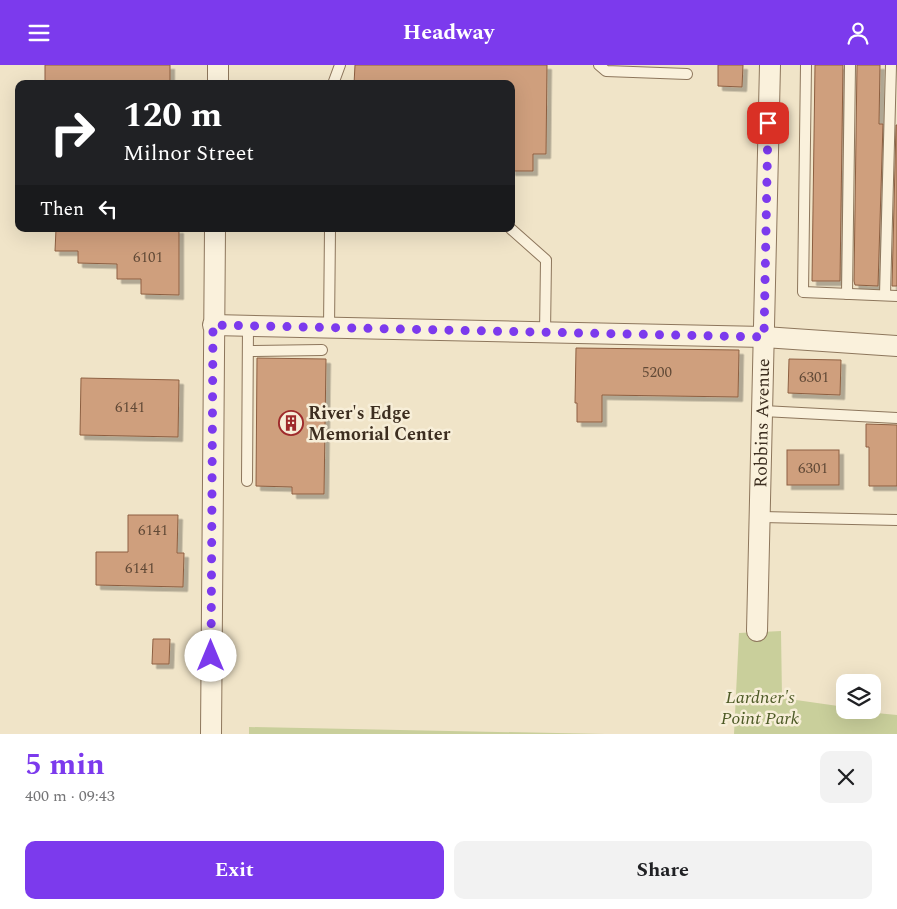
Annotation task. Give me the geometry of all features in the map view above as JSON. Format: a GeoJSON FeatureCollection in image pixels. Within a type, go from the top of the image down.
{"type":"FeatureCollection","features":[{"type":"Feature","properties":{"kind":"street"},"geometry":{"type":"LineString","coordinates":[[218,65],[218,80]]}},
{"type":"Feature","properties":{"kind":"street","name":"Robbins Avenue"},"geometry":{"type":"LineString","coordinates":[[757,631],[770,65]]}},
{"type":"Feature","properties":{"kind":"street"},"geometry":{"type":"LineString","coordinates":[[211,734],[215,232]]}},
{"type":"Feature","properties":{"kind":"street"},"geometry":{"type":"LineString","coordinates":[[213,325],[764,337],[897,346]]}},
{"type":"Feature","properties":{"kind":"lane"},"geometry":{"type":"LineString","coordinates":[[334,80],[340,65]]}},
{"type":"Feature","properties":{"kind":"lane"},"geometry":{"type":"LineString","coordinates":[[599,65],[606,71],[687,75]]}},
{"type":"Feature","properties":{"kind":"lane"},"geometry":{"type":"LineString","coordinates":[[806,65],[803,292],[897,296]]}},
{"type":"Feature","properties":{"kind":"lane"},"geometry":{"type":"LineString","coordinates":[[846,294],[850,65]]}},
{"type":"Feature","properties":{"kind":"lane"},"geometry":{"type":"LineString","coordinates":[[885,295],[891,65]]}},
{"type":"Feature","properties":{"kind":"lane"},"geometry":{"type":"LineString","coordinates":[[329,328],[330,232]]}},
{"type":"Feature","properties":{"kind":"lane"},"geometry":{"type":"LineString","coordinates":[[514,232],[546,261],[545,333]]}},
{"type":"Feature","properties":{"kind":"lane"},"geometry":{"type":"LineString","coordinates":[[247,481],[248,326]]}},
{"type":"Feature","properties":{"kind":"lane"},"geometry":{"type":"LineString","coordinates":[[248,351],[322,350]]}},
{"type":"Feature","properties":{"kind":"lane"},"geometry":{"type":"LineString","coordinates":[[763,411],[897,418]]}},
{"type":"Feature","properties":{"kind":"lane"},"geometry":{"type":"LineString","coordinates":[[760,517],[897,520]]}},
{"type":"Feature","properties":{"kind":"green space","name":"Lardner's Point Park"},"geometry":{"type":"Polygon","coordinates":[[[781,631],[782,698],[836,706],[836,719],[881,719],[881,713],[897,715],[897,734],[734,734],[739,633],[781,631]]]}},
{"type":"Feature","properties":{"kind":"green space"},"geometry":{"type":"Polygon","coordinates":[[[249,727],[605,734],[249,734],[249,727]]]}},
{"type":"Feature","properties":{"kind":"building"},"geometry":{"type":"Polygon","coordinates":[[[45,65],[170,65],[170,80],[45,80],[45,65]]]}},
{"type":"Feature","properties":{"kind":"building"},"geometry":{"type":"Polygon","coordinates":[[[355,65],[547,65],[546,154],[533,154],[533,171],[515,171],[515,80],[354,80],[355,65]]]}},
{"type":"Feature","properties":{"kind":"building"},"geometry":{"type":"Polygon","coordinates":[[[718,65],[743,65],[742,87],[718,86],[718,65]]]}},
{"type":"Feature","properties":{"kind":"building"},"geometry":{"type":"Polygon","coordinates":[[[815,65],[843,65],[840,281],[812,281],[815,65]]]}},
{"type":"Feature","properties":{"kind":"building"},"geometry":{"type":"Polygon","coordinates":[[[857,65],[880,65],[879,124],[883,124],[878,286],[855,285],[854,281],[857,65]]]}},
{"type":"Feature","properties":{"kind":"building"},"geometry":{"type":"Polygon","coordinates":[[[896,125],[897,286],[892,286],[896,125]]]}},
{"type":"Feature","properties":{"kind":"building"},"geometry":{"type":"Polygon","coordinates":[[[56,232],[179,232],[179,295],[141,294],[141,279],[117,279],[117,264],[78,263],[78,251],[55,251],[56,232]]]}},
{"type":"Feature","properties":{"kind":"building"},"geometry":{"type":"Polygon","coordinates":[[[576,348],[739,350],[738,397],[602,395],[602,422],[577,422],[577,403],[575,403],[576,348]]]}},
{"type":"Feature","properties":{"kind":"building","name":"River's Edge Memorial Center"},"geometry":{"type":"Polygon","coordinates":[[[257,358],[326,359],[324,494],[292,494],[292,487],[256,486],[257,358]]]}},
{"type":"Feature","properties":{"kind":"building"},"geometry":{"type":"Polygon","coordinates":[[[789,359],[841,360],[840,395],[788,393],[789,359]]]}},
{"type":"Feature","properties":{"kind":"building"},"geometry":{"type":"Polygon","coordinates":[[[81,378],[179,380],[178,437],[80,435],[81,378]]]}},
{"type":"Feature","properties":{"kind":"building"},"geometry":{"type":"Polygon","coordinates":[[[866,424],[897,425],[897,486],[869,486],[869,447],[866,447],[866,424]]]}},
{"type":"Feature","properties":{"kind":"building"},"geometry":{"type":"Polygon","coordinates":[[[787,450],[839,450],[839,485],[787,485],[787,450]]]}},
{"type":"Feature","properties":{"kind":"building"},"geometry":{"type":"Polygon","coordinates":[[[128,515],[178,515],[177,553],[184,553],[183,587],[96,585],[96,552],[128,552],[128,515]]]}},
{"type":"Feature","properties":{"kind":"building"},"geometry":{"type":"Polygon","coordinates":[[[153,639],[170,639],[169,664],[152,664],[153,639]]]}},
{"type":"Feature","properties":{"kind":"place","name":"River's Edge Memorial Center"},"geometry":{"type":"Point","coordinates":[291,423]}},
{"type":"Feature","properties":{"kind":"route"},"geometry":{"type":"LineString","coordinates":[[211,656],[213,325],[764,337],[768,123]]}}]}
